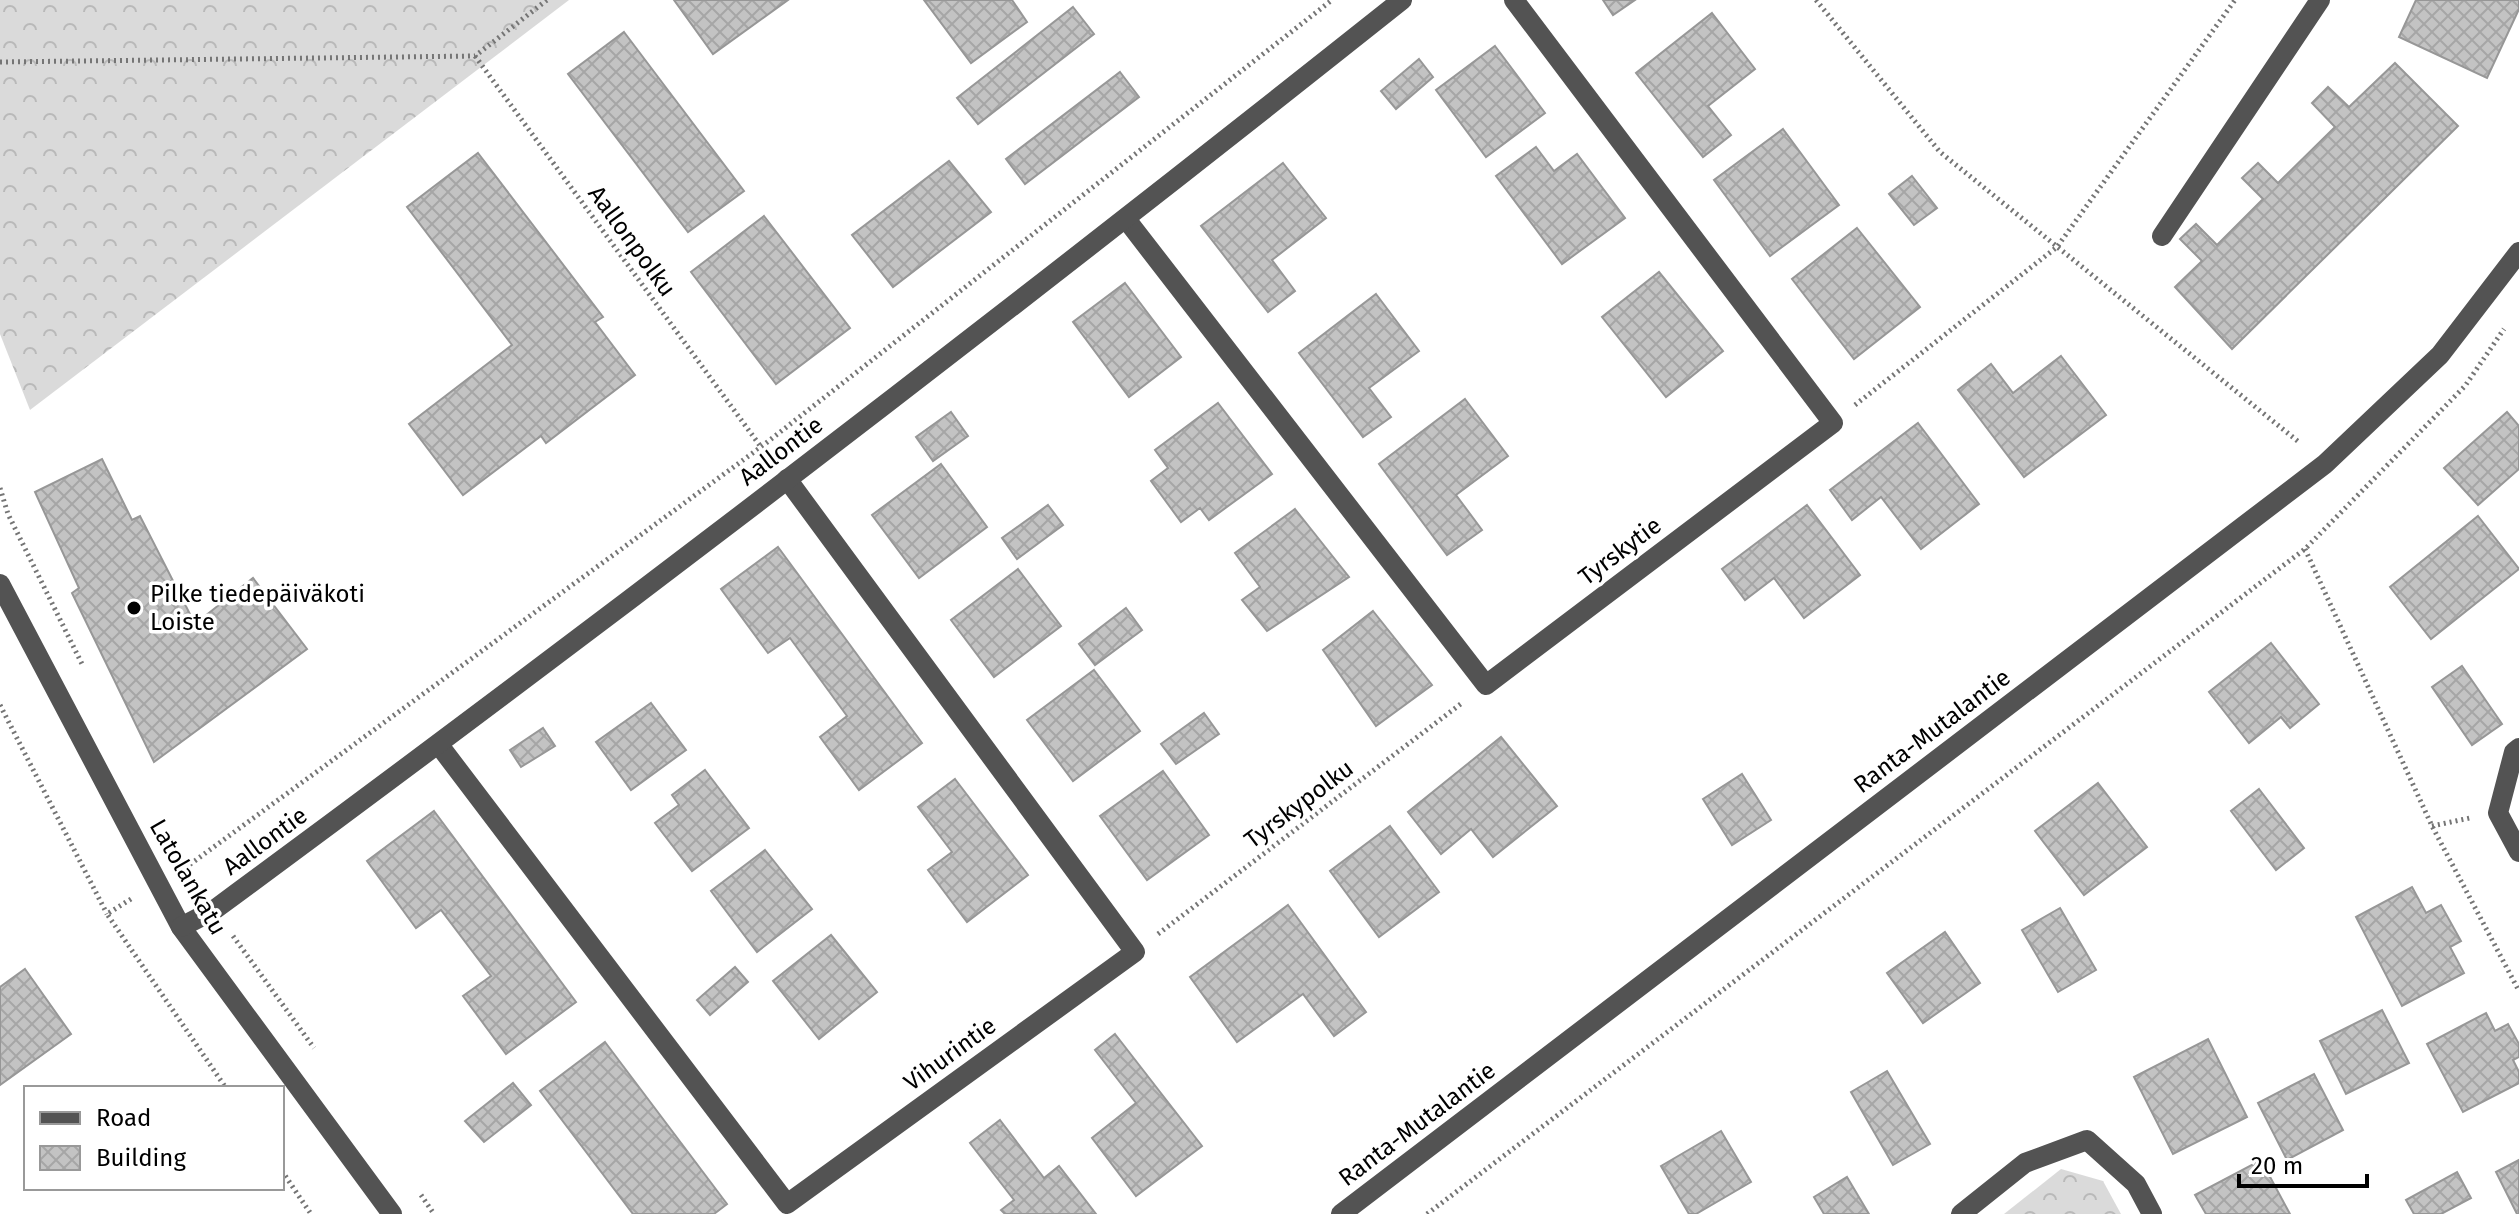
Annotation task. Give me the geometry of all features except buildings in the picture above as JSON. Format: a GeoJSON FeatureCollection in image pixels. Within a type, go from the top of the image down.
{"type":"FeatureCollection","features":[{"type":"Feature","properties":{"kind":"street","name":"Aallontie"},"geometry":{"type":"LineString","coordinates":[[181,927],[214,910],[439,745],[1126,219],[1402,0]]}},
{"type":"Feature","properties":{"kind":"street"},"geometry":{"type":"LineString","coordinates":[[1514,0],[1833,423]]}},
{"type":"Feature","properties":{"kind":"street"},"geometry":{"type":"LineString","coordinates":[[2162,236],[2320,0]]}},
{"type":"Feature","properties":{"kind":"street"},"geometry":{"type":"LineString","coordinates":[[1126,219],[1486,685]]}},
{"type":"Feature","properties":{"kind":"street","name":"Ranta-Mutalantie"},"geometry":{"type":"LineString","coordinates":[[1341,1214],[2325,464],[2440,355],[2519,252]]}},
{"type":"Feature","properties":{"kind":"street","name":"Tyrskytie"},"geometry":{"type":"LineString","coordinates":[[1486,685],[1833,423]]}},
{"type":"Feature","properties":{"kind":"street"},"geometry":{"type":"LineString","coordinates":[[787,479],[1135,952]]}},
{"type":"Feature","properties":{"kind":"street","name":"Latolankatu"},"geometry":{"type":"LineString","coordinates":[[0,584],[181,927],[392,1214]]}},
{"type":"Feature","properties":{"kind":"street","name":"Vihurintie"},"geometry":{"type":"LineString","coordinates":[[439,745],[787,1204],[1135,952]]}},
{"type":"Feature","properties":{"kind":"street"},"geometry":{"type":"LineString","coordinates":[[2519,748],[2514,752],[2498,813],[2519,852]]}},
{"type":"Feature","properties":{"kind":"street"},"geometry":{"type":"LineString","coordinates":[[1961,1214],[2025,1163],[2087,1140],[2136,1184],[2152,1214]]}},
{"type":"Feature","properties":{"kind":"path"},"geometry":{"type":"LineString","coordinates":[[0,62],[475,56],[547,0]]}},
{"type":"Feature","properties":{"kind":"path"},"geometry":{"type":"LineString","coordinates":[[184,869],[761,447],[1332,0]]}},
{"type":"Feature","properties":{"kind":"path"},"geometry":{"type":"LineString","coordinates":[[1816,0],[1940,152],[2325,464],[2353,500]]}},
{"type":"Feature","properties":{"kind":"path"},"geometry":{"type":"LineString","coordinates":[[1833,423],[2057,247],[2235,0]]}},
{"type":"Feature","properties":{"kind":"path","name":"Aallonpolku"},"geometry":{"type":"LineString","coordinates":[[475,56],[761,447]]}},
{"type":"Feature","properties":{"kind":"path"},"geometry":{"type":"LineString","coordinates":[[1427,1214],[2305,549],[2465,386],[2510,321]]}},
{"type":"Feature","properties":{"kind":"path"},"geometry":{"type":"LineString","coordinates":[[0,488],[8,514],[87,673]]}},
{"type":"Feature","properties":{"kind":"path"},"geometry":{"type":"LineString","coordinates":[[2305,549],[2432,826],[2519,991]]}},
{"type":"Feature","properties":{"kind":"path","name":"Tyrskypolku"},"geometry":{"type":"LineString","coordinates":[[1135,952],[1486,685]]}},
{"type":"Feature","properties":{"kind":"path"},"geometry":{"type":"LineString","coordinates":[[0,705],[107,914],[225,1086]]}},
{"type":"Feature","properties":{"kind":"path"},"geometry":{"type":"LineString","coordinates":[[177,855],[184,869],[315,1049]]}},
{"type":"Feature","properties":{"kind":"path"},"geometry":{"type":"LineString","coordinates":[[107,914],[159,883]]}},
{"type":"Feature","properties":{"kind":"path"},"geometry":{"type":"LineString","coordinates":[[284,1174],[311,1214]]}},
{"type":"Feature","properties":{"kind":"path"},"geometry":{"type":"LineString","coordinates":[[416,1189],[434,1214]]}},
{"type":"Feature","properties":{"kind":"green space"},"geometry":{"type":"Polygon","coordinates":[[[0,0],[569,0],[30,410],[0,334],[0,0]]]}},
{"type":"Feature","properties":{"kind":"green space"},"geometry":{"type":"Polygon","coordinates":[[[2061,1169],[2103,1181],[2121,1214],[2004,1214],[2061,1169]]]}},
{"type":"Feature","properties":{"kind":"place","name":"Pilke tiedepäiväkoti Loiste"},"geometry":{"type":"Point","coordinates":[134,608]}}]}
